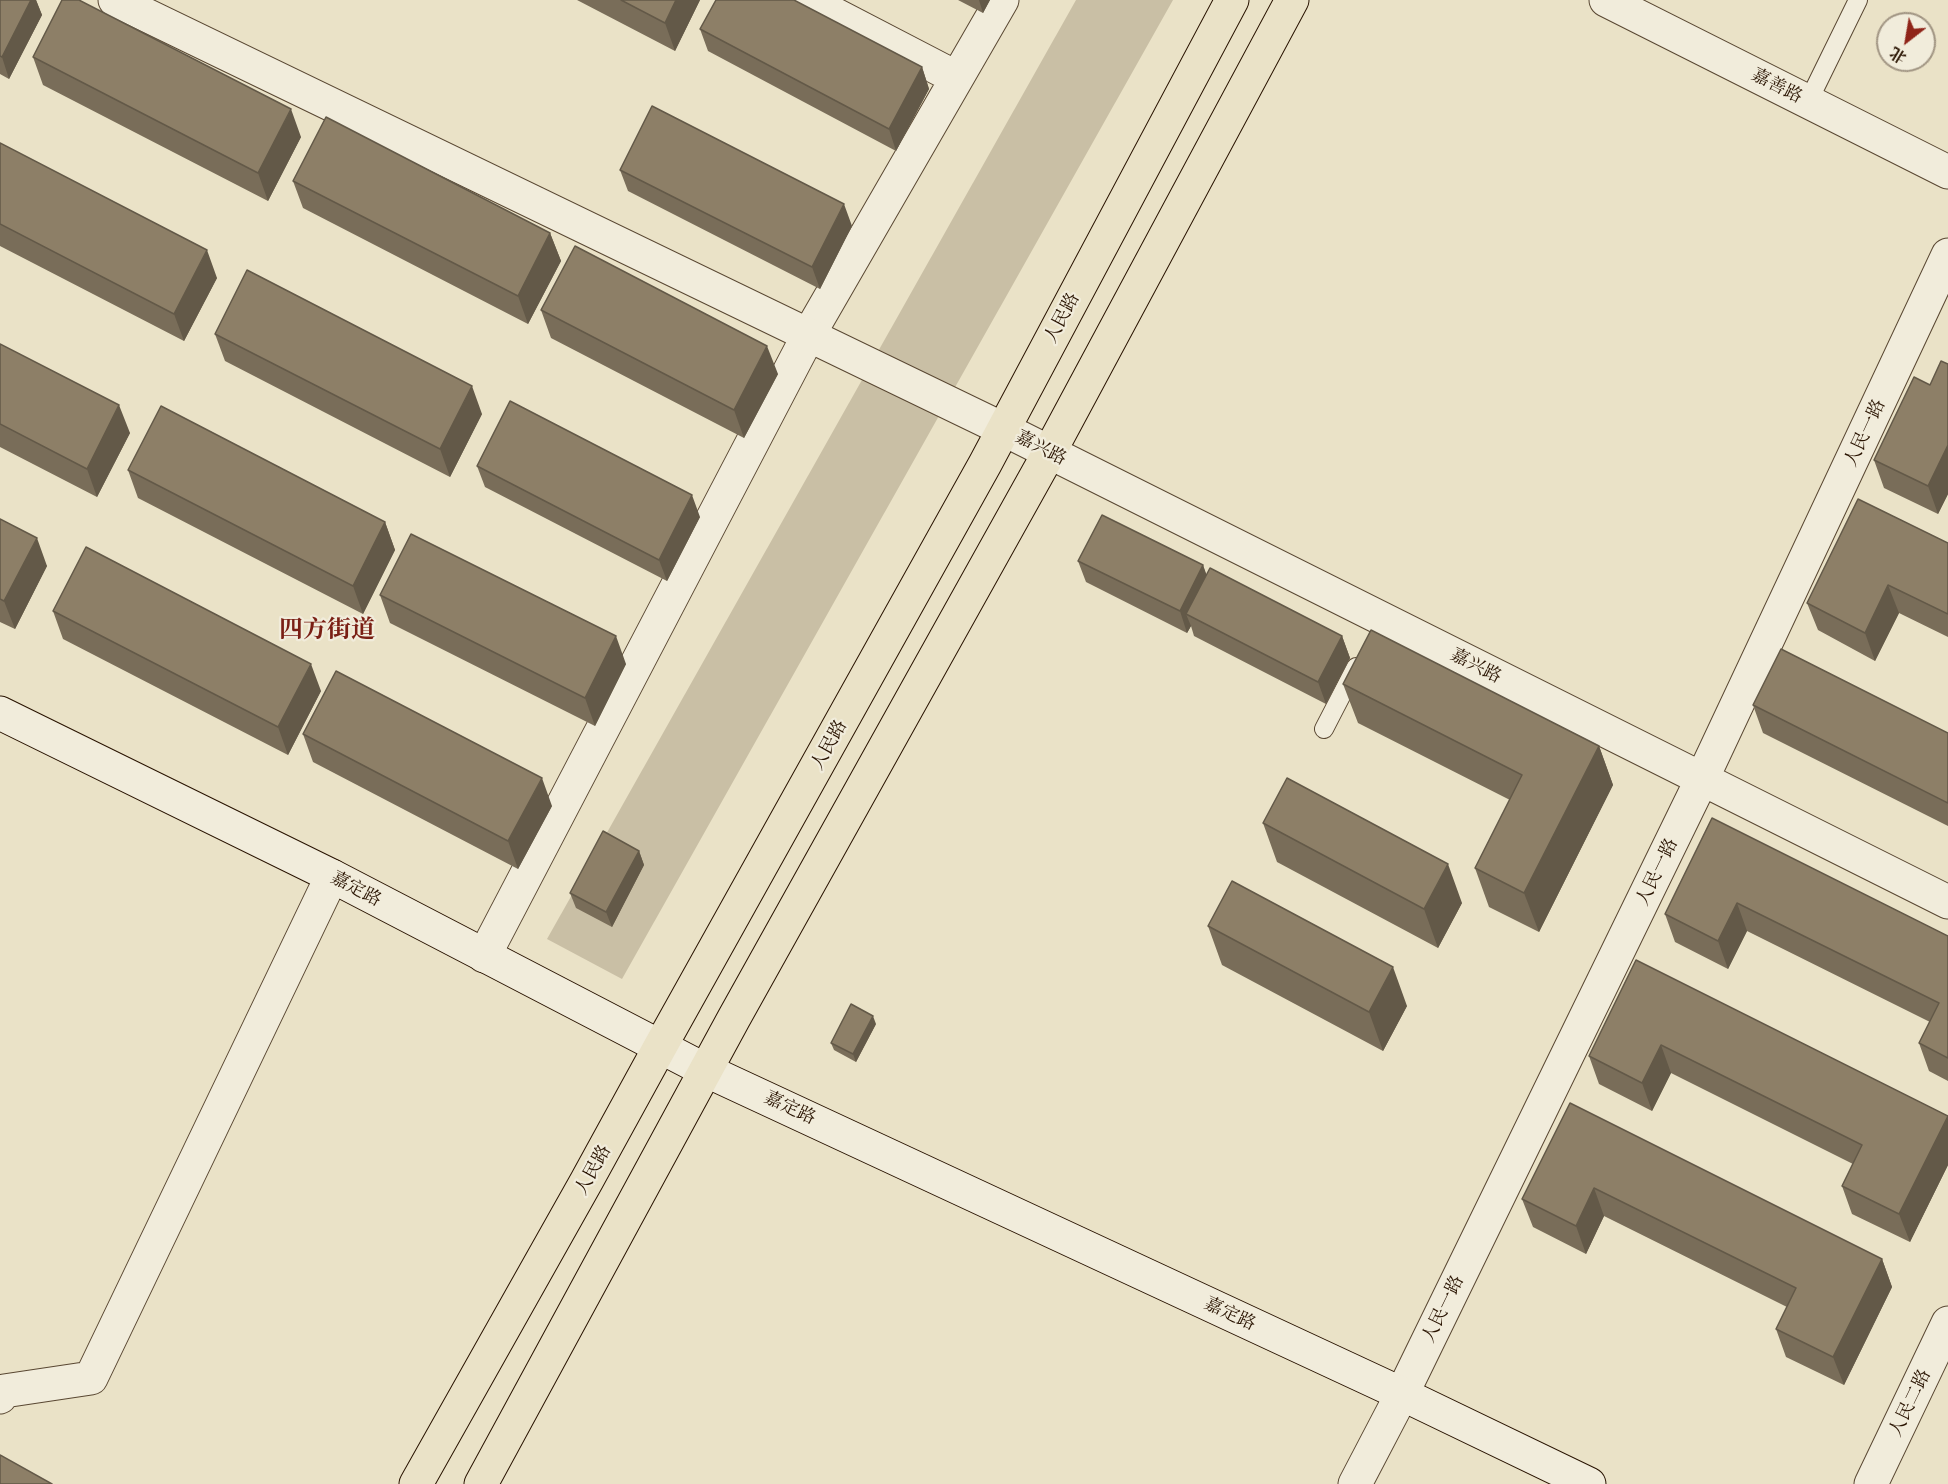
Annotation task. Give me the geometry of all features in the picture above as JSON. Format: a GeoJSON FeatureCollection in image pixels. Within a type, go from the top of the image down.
{"type":"FeatureCollection","features":[{"type":"Feature","properties":{"kind":"main road","name":"人民路"},"geometry":{"type":"LineString","coordinates":[[416,1484],[1003,429],[1232,0]]}},
{"type":"Feature","properties":{"kind":"main road"},"geometry":{"type":"LineString","coordinates":[[481,1484],[705,1070],[1049,453],[1292,0]]}},
{"type":"Feature","properties":{"kind":"street","name":"嘉兴路"},"geometry":{"type":"LineString","coordinates":[[115,0],[1003,429],[1372,635],[1702,779],[1948,902]]}},
{"type":"Feature","properties":{"kind":"street"},"geometry":{"type":"LineString","coordinates":[[807,0],[957,78]]}},
{"type":"Feature","properties":{"kind":"street"},"geometry":{"type":"LineString","coordinates":[[484,956],[808,336],[1002,0]]}},
{"type":"Feature","properties":{"kind":"street","name":"嘉善路"},"geometry":{"type":"LineString","coordinates":[[1606,0],[1948,172]]}},
{"type":"Feature","properties":{"kind":"street","name":"人民一路"},"geometry":{"type":"LineString","coordinates":[[1355,1484],[1402,1394],[1702,779],[1948,255]]}},
{"type":"Feature","properties":{"kind":"street","name":"嘉定路"},"geometry":{"type":"LineString","coordinates":[[0,713],[332,876],[705,1070],[1402,1394],[1589,1484]]}},
{"type":"Feature","properties":{"kind":"street"},"geometry":{"type":"LineString","coordinates":[[1,1392],[91,1378],[332,876]]}},
{"type":"Feature","properties":{"kind":"street","name":"人民二路"},"geometry":{"type":"LineString","coordinates":[[1871,1484],[1948,1323]]}},
{"type":"Feature","properties":{"kind":"lane"},"geometry":{"type":"LineString","coordinates":[[1808,102],[1858,0]]}},
{"type":"Feature","properties":{"kind":"lane"},"geometry":{"type":"LineString","coordinates":[[1324,729],[1372,635]]}},
{"type":"Feature","properties":{"kind":"shaded area"},"geometry":{"type":"Polygon","coordinates":[[[1076,0],[1173,0],[622,979],[547,939],[1076,0]]]}},
{"type":"Feature","properties":{"kind":"building"},"geometry":{"type":"Polygon","coordinates":[[[0,0],[31,0],[2,57],[0,56],[0,0]]]}},
{"type":"Feature","properties":{"kind":"building"},"geometry":{"type":"Polygon","coordinates":[[[62,0],[79,0],[291,109],[258,173],[33,57],[62,0]]]}},
{"type":"Feature","properties":{"kind":"building"},"geometry":{"type":"Polygon","coordinates":[[[621,0],[676,0],[665,23],[621,0]]]}},
{"type":"Feature","properties":{"kind":"building"},"geometry":{"type":"Polygon","coordinates":[[[716,0],[794,0],[922,67],[889,129],[700,29],[716,0]]]}},
{"type":"Feature","properties":{"kind":"building"},"geometry":{"type":"Polygon","coordinates":[[[652,106],[844,204],[812,267],[620,170],[652,106]]]}},
{"type":"Feature","properties":{"kind":"building"},"geometry":{"type":"Polygon","coordinates":[[[326,117],[550,233],[518,296],[293,181],[326,117]]]}},
{"type":"Feature","properties":{"kind":"building"},"geometry":{"type":"Polygon","coordinates":[[[0,143],[207,250],[174,314],[0,224],[0,143]]]}},
{"type":"Feature","properties":{"kind":"building"},"geometry":{"type":"Polygon","coordinates":[[[575,246],[767,346],[734,410],[541,310],[575,246]]]}},
{"type":"Feature","properties":{"kind":"building"},"geometry":{"type":"Polygon","coordinates":[[[247,270],[472,386],[440,449],[215,334],[247,270]]]}},
{"type":"Feature","properties":{"kind":"building"},"geometry":{"type":"Polygon","coordinates":[[[0,344],[119,405],[87,469],[0,424],[0,344]]]}},
{"type":"Feature","properties":{"kind":"building"},"geometry":{"type":"Polygon","coordinates":[[[1941,361],[1948,364],[1948,445],[1928,486],[1874,460],[1914,377],[1930,385],[1941,361]]]}},
{"type":"Feature","properties":{"kind":"building"},"geometry":{"type":"Polygon","coordinates":[[[510,401],[692,495],[659,560],[477,466],[510,401]]]}},
{"type":"Feature","properties":{"kind":"building"},"geometry":{"type":"Polygon","coordinates":[[[161,406],[385,522],[353,586],[128,470],[161,406]]]}},
{"type":"Feature","properties":{"kind":"building"},"geometry":{"type":"Polygon","coordinates":[[[1858,499],[1948,543],[1948,614],[1888,585],[1865,633],[1807,603],[1858,499]]]}},
{"type":"Feature","properties":{"kind":"building"},"geometry":{"type":"Polygon","coordinates":[[[1102,515],[1203,565],[1180,611],[1078,561],[1102,515]]]}},
{"type":"Feature","properties":{"kind":"building"},"geometry":{"type":"Polygon","coordinates":[[[0,519],[37,538],[4,601],[0,599],[0,519]]]}},
{"type":"Feature","properties":{"kind":"building"},"geometry":{"type":"Polygon","coordinates":[[[411,534],[616,636],[585,698],[380,595],[411,534]]]}},
{"type":"Feature","properties":{"kind":"building"},"geometry":{"type":"Polygon","coordinates":[[[86,547],[311,664],[278,727],[53,611],[86,547]]]}},
{"type":"Feature","properties":{"kind":"building"},"geometry":{"type":"Polygon","coordinates":[[[1210,568],[1342,636],[1318,682],[1186,614],[1210,568]]]}},
{"type":"Feature","properties":{"kind":"building"},"geometry":{"type":"Polygon","coordinates":[[[1371,630],[1599,746],[1524,893],[1475,868],[1522,775],[1343,684],[1371,630]]]}},
{"type":"Feature","properties":{"kind":"building"},"geometry":{"type":"Polygon","coordinates":[[[1781,649],[1948,733],[1948,803],[1753,705],[1781,649]]]}},
{"type":"Feature","properties":{"kind":"building"},"geometry":{"type":"Polygon","coordinates":[[[336,671],[542,778],[508,841],[303,734],[336,671]]]}},
{"type":"Feature","properties":{"kind":"building"},"geometry":{"type":"Polygon","coordinates":[[[1287,778],[1448,864],[1424,909],[1263,823],[1287,778]]]}},
{"type":"Feature","properties":{"kind":"building"},"geometry":{"type":"Polygon","coordinates":[[[1712,818],[1948,936],[1948,1058],[1919,1043],[1939,1003],[1737,903],[1718,941],[1665,914],[1712,818]]]}},
{"type":"Feature","properties":{"kind":"building"},"geometry":{"type":"Polygon","coordinates":[[[603,831],[639,851],[606,912],[570,893],[603,831]]]}},
{"type":"Feature","properties":{"kind":"building"},"geometry":{"type":"Polygon","coordinates":[[[1232,881],[1393,967],[1369,1012],[1208,926],[1232,881]]]}},
{"type":"Feature","properties":{"kind":"building"},"geometry":{"type":"Polygon","coordinates":[[[1636,960],[1948,1116],[1899,1214],[1842,1186],[1862,1145],[1661,1045],[1642,1083],[1589,1056],[1636,960]]]}},
{"type":"Feature","properties":{"kind":"building"},"geometry":{"type":"Polygon","coordinates":[[[851,1004],[873,1016],[853,1054],[831,1043],[851,1004]]]}},
{"type":"Feature","properties":{"kind":"building"},"geometry":{"type":"Polygon","coordinates":[[[1570,1103],[1882,1259],[1833,1357],[1776,1329],[1796,1288],[1594,1188],[1576,1226],[1522,1199],[1570,1103]]]}},
{"type":"Feature","properties":{"kind":"building"},"geometry":{"type":"Polygon","coordinates":[[[0,1455],[52,1484],[0,1484],[0,1455]]]}},
{"type":"Feature","properties":{"kind":"district","name":"四方街道"},"geometry":{"type":"Point","coordinates":[327,630]}}]}
